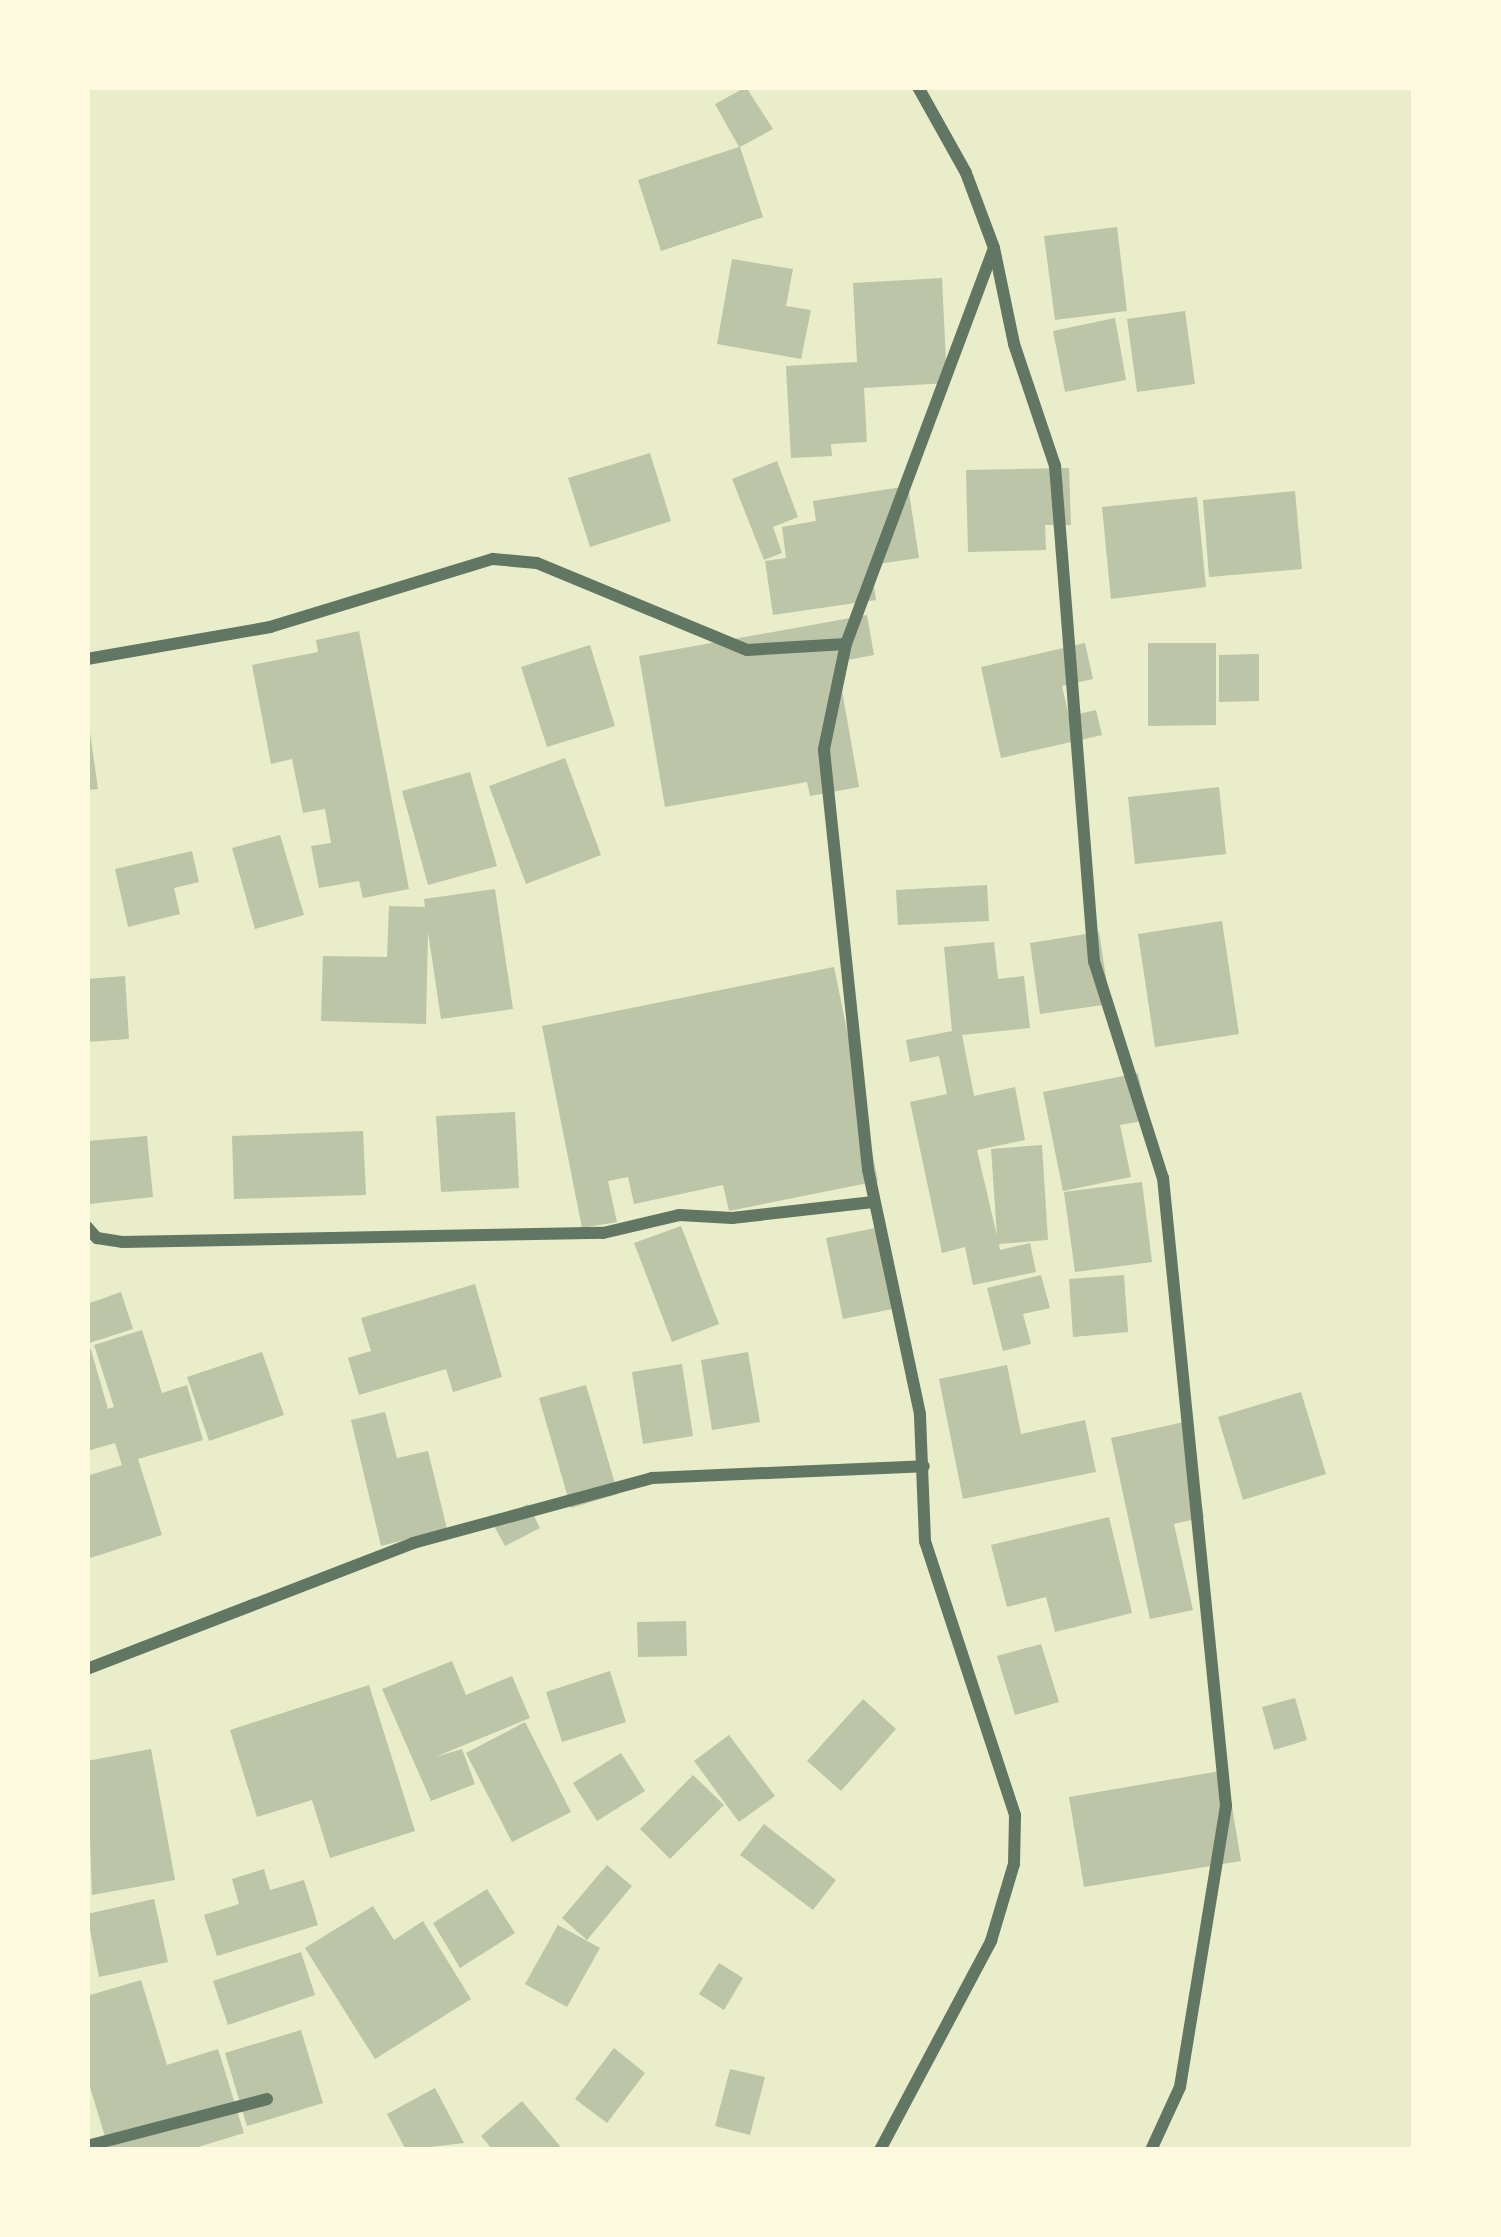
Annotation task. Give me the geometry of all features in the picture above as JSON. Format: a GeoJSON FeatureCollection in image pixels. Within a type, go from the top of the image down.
{"type":"FeatureCollection","features":[{"type":"Feature","properties":{"kind":"street"},"geometry":{"type":"LineString","coordinates":[[918,87],[966,172],[994,248],[1014,344],[1055,466],[1083,876],[1094,961],[1163,1178],[1226,1806],[1180,2087],[1151,2150]]}},
{"type":"Feature","properties":{"kind":"street"},"geometry":{"type":"LineString","coordinates":[[880,2150],[991,1941],[1014,1864],[1015,1815],[1000,1754],[933,1584],[924,1466],[873,1202],[824,790],[830,703],[846,644],[994,248]]}},
{"type":"Feature","properties":{"kind":"street"},"geometry":{"type":"LineString","coordinates":[[87,659],[270,627],[494,559],[537,563],[747,650],[846,644]]}},
{"type":"Feature","properties":{"kind":"street"},"geometry":{"type":"LineString","coordinates":[[87,1229],[122,1242],[603,1233],[679,1215],[732,1218],[873,1202]]}},
{"type":"Feature","properties":{"kind":"street"},"geometry":{"type":"LineString","coordinates":[[87,1669],[413,1543],[652,1478],[924,1466]]}},
{"type":"Feature","properties":{"kind":"street"},"geometry":{"type":"LineString","coordinates":[[87,2146],[267,2099]]}},
{"type":"Feature","properties":{"kind":"building"},"geometry":{"type":"Polygon","coordinates":[[[746,87],[773,129],[740,147],[763,217],[661,251],[638,180],[739,147],[715,104],[746,87]]]}},
{"type":"Feature","properties":{"kind":"building"},"geometry":{"type":"Polygon","coordinates":[[[1117,227],[1127,311],[1055,320],[1044,236],[1117,227]]]}},
{"type":"Feature","properties":{"kind":"building"},"geometry":{"type":"Polygon","coordinates":[[[732,259],[793,269],[786,306],[811,310],[801,359],[717,344],[732,259]]]}},
{"type":"Feature","properties":{"kind":"building"},"geometry":{"type":"Polygon","coordinates":[[[942,278],[947,383],[864,388],[867,442],[831,444],[832,456],[791,458],[786,366],[857,362],[853,283],[942,278]]]}},
{"type":"Feature","properties":{"kind":"building"},"geometry":{"type":"Polygon","coordinates":[[[1185,311],[1195,384],[1137,392],[1127,319],[1185,311]]]}},
{"type":"Feature","properties":{"kind":"building"},"geometry":{"type":"Polygon","coordinates":[[[1115,318],[1126,380],[1065,392],[1053,331],[1115,318]]]}},
{"type":"Feature","properties":{"kind":"building"},"geometry":{"type":"Polygon","coordinates":[[[650,453],[671,521],[590,547],[568,478],[650,453]]]}},
{"type":"Feature","properties":{"kind":"building"},"geometry":{"type":"Polygon","coordinates":[[[777,461],[798,517],[773,527],[782,553],[764,560],[732,479],[777,461]]]}},
{"type":"Feature","properties":{"kind":"building"},"geometry":{"type":"Polygon","coordinates":[[[1069,468],[1071,525],[1045,525],[1046,550],[968,552],[966,470],[1069,468]]]}},
{"type":"Feature","properties":{"kind":"building"},"geometry":{"type":"Polygon","coordinates":[[[908,486],[919,558],[871,565],[876,600],[773,615],[765,561],[786,558],[782,527],[816,521],[813,501],[908,486]]]}},
{"type":"Feature","properties":{"kind":"building"},"geometry":{"type":"Polygon","coordinates":[[[1295,491],[1302,569],[1209,577],[1203,500],[1295,491]]]}},
{"type":"Feature","properties":{"kind":"building"},"geometry":{"type":"Polygon","coordinates":[[[1197,497],[1206,587],[1111,599],[1102,507],[1197,497]]]}},
{"type":"Feature","properties":{"kind":"building"},"geometry":{"type":"Polygon","coordinates":[[[867,615],[874,655],[837,662],[859,787],[810,796],[807,782],[665,807],[639,656],[867,615]]]}},
{"type":"Feature","properties":{"kind":"building"},"geometry":{"type":"Polygon","coordinates":[[[359,631],[409,889],[363,898],[359,881],[319,888],[311,846],[331,843],[325,809],[303,813],[292,759],[271,764],[252,665],[318,652],[316,640],[359,631]]]}},
{"type":"Feature","properties":{"kind":"building"},"geometry":{"type":"Polygon","coordinates":[[[1085,643],[1093,679],[1062,686],[1069,716],[1096,710],[1102,735],[1001,758],[981,667],[1085,643]]]}},
{"type":"Feature","properties":{"kind":"building"},"geometry":{"type":"Polygon","coordinates":[[[1148,643],[1216,643],[1216,725],[1148,726],[1148,643]]]}},
{"type":"Feature","properties":{"kind":"building"},"geometry":{"type":"Polygon","coordinates":[[[590,645],[615,726],[547,747],[521,667],[590,645]]]}},
{"type":"Feature","properties":{"kind":"building"},"geometry":{"type":"Polygon","coordinates":[[[1259,654],[1259,701],[1219,702],[1219,655],[1259,654]]]}},
{"type":"Feature","properties":{"kind":"building"},"geometry":{"type":"Polygon","coordinates":[[[87,711],[98,789],[87,790],[87,711]]]}},
{"type":"Feature","properties":{"kind":"building"},"geometry":{"type":"Polygon","coordinates":[[[565,758],[601,855],[526,884],[489,786],[565,758]]]}},
{"type":"Feature","properties":{"kind":"building"},"geometry":{"type":"Polygon","coordinates":[[[470,772],[497,866],[428,885],[402,791],[470,772]]]}},
{"type":"Feature","properties":{"kind":"building"},"geometry":{"type":"Polygon","coordinates":[[[1219,787],[1226,854],[1135,864],[1128,797],[1219,787]]]}},
{"type":"Feature","properties":{"kind":"building"},"geometry":{"type":"Polygon","coordinates":[[[280,835],[304,915],[255,929],[232,848],[280,835]]]}},
{"type":"Feature","properties":{"kind":"building"},"geometry":{"type":"Polygon","coordinates":[[[192,851],[199,882],[174,888],[180,914],[128,927],[115,869],[192,851]]]}},
{"type":"Feature","properties":{"kind":"building"},"geometry":{"type":"Polygon","coordinates":[[[987,885],[989,921],[898,925],[896,890],[987,885]]]}},
{"type":"Feature","properties":{"kind":"building"},"geometry":{"type":"Polygon","coordinates":[[[495,889],[513,1009],[441,1019],[428,932],[426,1024],[321,1021],[323,956],[387,957],[389,906],[425,907],[424,899],[495,889]]]}},
{"type":"Feature","properties":{"kind":"building"},"geometry":{"type":"Polygon","coordinates":[[[1222,921],[1239,1034],[1155,1047],[1138,934],[1222,921]]]}},
{"type":"Feature","properties":{"kind":"building"},"geometry":{"type":"Polygon","coordinates":[[[1099,932],[1110,1004],[1040,1014],[1030,943],[1099,932]]]}},
{"type":"Feature","properties":{"kind":"building"},"geometry":{"type":"Polygon","coordinates":[[[994,942],[998,979],[1024,976],[1030,1028],[962,1035],[974,1096],[1015,1087],[1025,1140],[977,1150],[997,1236],[991,1149],[1042,1145],[1048,1240],[999,1244],[1000,1250],[1030,1243],[1036,1272],[973,1285],[965,1247],[942,1253],[910,1102],[947,1094],[939,1056],[910,1062],[906,1040],[952,1031],[944,947],[994,942]]]}},
{"type":"Feature","properties":{"kind":"building"},"geometry":{"type":"Polygon","coordinates":[[[834,967],[878,1181],[729,1211],[723,1185],[634,1204],[628,1177],[608,1181],[617,1222],[582,1228],[542,1026],[834,967]]]}},
{"type":"Feature","properties":{"kind":"building"},"geometry":{"type":"Polygon","coordinates":[[[125,976],[129,1039],[87,1042],[87,979],[125,976]]]}},
{"type":"Feature","properties":{"kind":"building"},"geometry":{"type":"Polygon","coordinates":[[[1138,1073],[1148,1120],[1120,1125],[1131,1177],[1063,1191],[1043,1092],[1138,1073]]]}},
{"type":"Feature","properties":{"kind":"building"},"geometry":{"type":"Polygon","coordinates":[[[515,1112],[519,1188],[441,1192],[436,1116],[515,1112]]]}},
{"type":"Feature","properties":{"kind":"building"},"geometry":{"type":"Polygon","coordinates":[[[363,1131],[366,1195],[234,1199],[232,1136],[363,1131]]]}},
{"type":"Feature","properties":{"kind":"building"},"geometry":{"type":"Polygon","coordinates":[[[147,1136],[153,1197],[89,1204],[87,1141],[147,1136]]]}},
{"type":"Feature","properties":{"kind":"building"},"geometry":{"type":"Polygon","coordinates":[[[1142,1182],[1152,1262],[1075,1272],[1064,1192],[1142,1182]]]}},
{"type":"Feature","properties":{"kind":"building"},"geometry":{"type":"Polygon","coordinates":[[[681,1226],[719,1324],[672,1342],[634,1243],[681,1226]]]}},
{"type":"Feature","properties":{"kind":"building"},"geometry":{"type":"Polygon","coordinates":[[[885,1226],[902,1307],[843,1319],[826,1238],[885,1226]]]}},
{"type":"Feature","properties":{"kind":"building"},"geometry":{"type":"Polygon","coordinates":[[[1041,1275],[1050,1308],[1023,1314],[1031,1344],[1003,1351],[987,1288],[1041,1275]]]}},
{"type":"Feature","properties":{"kind":"building"},"geometry":{"type":"Polygon","coordinates":[[[1124,1275],[1128,1332],[1073,1337],[1069,1279],[1124,1275]]]}},
{"type":"Feature","properties":{"kind":"building"},"geometry":{"type":"Polygon","coordinates":[[[475,1284],[502,1377],[453,1392],[446,1369],[359,1395],[348,1358],[371,1351],[361,1318],[475,1284]]]}},
{"type":"Feature","properties":{"kind":"building"},"geometry":{"type":"Polygon","coordinates":[[[121,1292],[133,1329],[89,1343],[108,1409],[114,1407],[94,1345],[142,1330],[162,1393],[187,1385],[203,1440],[138,1459],[162,1535],[87,1559],[87,1476],[122,1465],[115,1443],[87,1451],[87,1304],[121,1292]]]}},
{"type":"Feature","properties":{"kind":"building"},"geometry":{"type":"Polygon","coordinates":[[[262,1352],[284,1415],[209,1441],[187,1377],[262,1352]]]}},
{"type":"Feature","properties":{"kind":"building"},"geometry":{"type":"Polygon","coordinates":[[[748,1352],[760,1422],[712,1430],[701,1360],[748,1352]]]}},
{"type":"Feature","properties":{"kind":"building"},"geometry":{"type":"Polygon","coordinates":[[[682,1364],[693,1436],[643,1444],[632,1372],[682,1364]]]}},
{"type":"Feature","properties":{"kind":"building"},"geometry":{"type":"Polygon","coordinates":[[[1007,1365],[1021,1434],[1085,1420],[1096,1472],[963,1499],[939,1379],[1007,1365]]]}},
{"type":"Feature","properties":{"kind":"building"},"geometry":{"type":"Polygon","coordinates":[[[586,1385],[618,1494],[571,1508],[539,1398],[586,1385]]]}},
{"type":"Feature","properties":{"kind":"building"},"geometry":{"type":"Polygon","coordinates":[[[1301,1392],[1326,1474],[1243,1500],[1218,1417],[1301,1392]]]}},
{"type":"Feature","properties":{"kind":"building"},"geometry":{"type":"Polygon","coordinates":[[[385,1412],[397,1458],[428,1451],[447,1529],[381,1546],[351,1420],[385,1412]]]}},
{"type":"Feature","properties":{"kind":"building"},"geometry":{"type":"Polygon","coordinates":[[[1184,1422],[1204,1517],[1174,1524],[1193,1610],[1150,1619],[1111,1438],[1184,1422]]]}},
{"type":"Feature","properties":{"kind":"building"},"geometry":{"type":"Polygon","coordinates":[[[528,1504],[540,1528],[505,1546],[492,1522],[528,1504]]]}},
{"type":"Feature","properties":{"kind":"building"},"geometry":{"type":"Polygon","coordinates":[[[1109,1517],[1132,1613],[1055,1632],[1046,1597],[1007,1607],[991,1545],[1109,1517]]]}},
{"type":"Feature","properties":{"kind":"building"},"geometry":{"type":"Polygon","coordinates":[[[686,1621],[687,1656],[638,1657],[637,1622],[686,1621]]]}},
{"type":"Feature","properties":{"kind":"building"},"geometry":{"type":"Polygon","coordinates":[[[1041,1644],[1059,1702],[1015,1715],[997,1656],[1041,1644]]]}},
{"type":"Feature","properties":{"kind":"building"},"geometry":{"type":"Polygon","coordinates":[[[452,1661],[466,1695],[512,1676],[530,1718],[435,1757],[462,1749],[475,1784],[431,1801],[382,1689],[452,1661]]]}},
{"type":"Feature","properties":{"kind":"building"},"geometry":{"type":"Polygon","coordinates":[[[610,1671],[626,1722],[562,1742],[546,1692],[610,1671]]]}},
{"type":"Feature","properties":{"kind":"building"},"geometry":{"type":"Polygon","coordinates":[[[369,1685],[415,1831],[330,1858],[312,1800],[257,1817],[230,1730],[369,1685]]]}},
{"type":"Feature","properties":{"kind":"building"},"geometry":{"type":"Polygon","coordinates":[[[1295,1698],[1307,1740],[1274,1750],[1262,1707],[1295,1698]]]}},
{"type":"Feature","properties":{"kind":"building"},"geometry":{"type":"Polygon","coordinates":[[[863,1699],[896,1729],[841,1791],[807,1761],[863,1699]]]}},
{"type":"Feature","properties":{"kind":"building"},"geometry":{"type":"Polygon","coordinates":[[[525,1722],[571,1812],[512,1842],[466,1753],[525,1722]]]}},
{"type":"Feature","properties":{"kind":"building"},"geometry":{"type":"Polygon","coordinates":[[[729,1735],[775,1796],[739,1822],[694,1761],[729,1735]]]}},
{"type":"Feature","properties":{"kind":"building"},"geometry":{"type":"Polygon","coordinates":[[[151,1749],[175,1880],[92,1895],[87,1761],[151,1749]]]}},
{"type":"Feature","properties":{"kind":"building"},"geometry":{"type":"Polygon","coordinates":[[[621,1753],[645,1791],[597,1821],[573,1783],[621,1753]]]}},
{"type":"Feature","properties":{"kind":"building"},"geometry":{"type":"Polygon","coordinates":[[[1226,1770],[1241,1861],[1084,1887],[1069,1797],[1226,1770]]]}},
{"type":"Feature","properties":{"kind":"building"},"geometry":{"type":"Polygon","coordinates":[[[693,1775],[724,1805],[670,1859],[640,1829],[693,1775]]]}},
{"type":"Feature","properties":{"kind":"building"},"geometry":{"type":"Polygon","coordinates":[[[764,1824],[836,1880],[813,1910],[740,1855],[764,1824]]]}},
{"type":"Feature","properties":{"kind":"building"},"geometry":{"type":"Polygon","coordinates":[[[607,1865],[632,1886],[587,1940],[562,1918],[607,1865]]]}},
{"type":"Feature","properties":{"kind":"building"},"geometry":{"type":"Polygon","coordinates":[[[264,1869],[270,1890],[304,1880],[318,1925],[217,1956],[204,1915],[239,1904],[232,1879],[264,1869]]]}},
{"type":"Feature","properties":{"kind":"building"},"geometry":{"type":"Polygon","coordinates":[[[487,1889],[515,1933],[460,1968],[433,1923],[487,1889]]]}},
{"type":"Feature","properties":{"kind":"building"},"geometry":{"type":"Polygon","coordinates":[[[154,1899],[168,1962],[99,1977],[87,1914],[154,1899]]]}},
{"type":"Feature","properties":{"kind":"building"},"geometry":{"type":"Polygon","coordinates":[[[373,1906],[394,1940],[423,1921],[471,1999],[375,2059],[305,1948],[373,1906]]]}},
{"type":"Feature","properties":{"kind":"building"},"geometry":{"type":"Polygon","coordinates":[[[558,1925],[600,1948],[567,2007],[525,1984],[558,1925]]]}},
{"type":"Feature","properties":{"kind":"building"},"geometry":{"type":"Polygon","coordinates":[[[301,1952],[315,1995],[228,2025],[213,1981],[301,1952]]]}},
{"type":"Feature","properties":{"kind":"building"},"geometry":{"type":"Polygon","coordinates":[[[719,1963],[743,1978],[724,2010],[699,1994],[719,1963]]]}},
{"type":"Feature","properties":{"kind":"building"},"geometry":{"type":"Polygon","coordinates":[[[141,1980],[167,2065],[218,2049],[244,2133],[188,2150],[109,2150],[87,2077],[87,1996],[141,1980]]]}},
{"type":"Feature","properties":{"kind":"building"},"geometry":{"type":"Polygon","coordinates":[[[301,2030],[323,2103],[247,2126],[225,2053],[301,2030]]]}},
{"type":"Feature","properties":{"kind":"building"},"geometry":{"type":"Polygon","coordinates":[[[614,2048],[645,2073],[607,2123],[575,2099],[614,2048]]]}},
{"type":"Feature","properties":{"kind":"building"},"geometry":{"type":"Polygon","coordinates":[[[730,2069],[765,2077],[750,2135],[715,2126],[730,2069]]]}},
{"type":"Feature","properties":{"kind":"building"},"geometry":{"type":"Polygon","coordinates":[[[435,2088],[464,2143],[406,2150],[387,2114],[435,2088]]]}},
{"type":"Feature","properties":{"kind":"building"},"geometry":{"type":"Polygon","coordinates":[[[522,2101],[560,2146],[555,2150],[493,2150],[481,2136],[522,2101]]]}}]}
